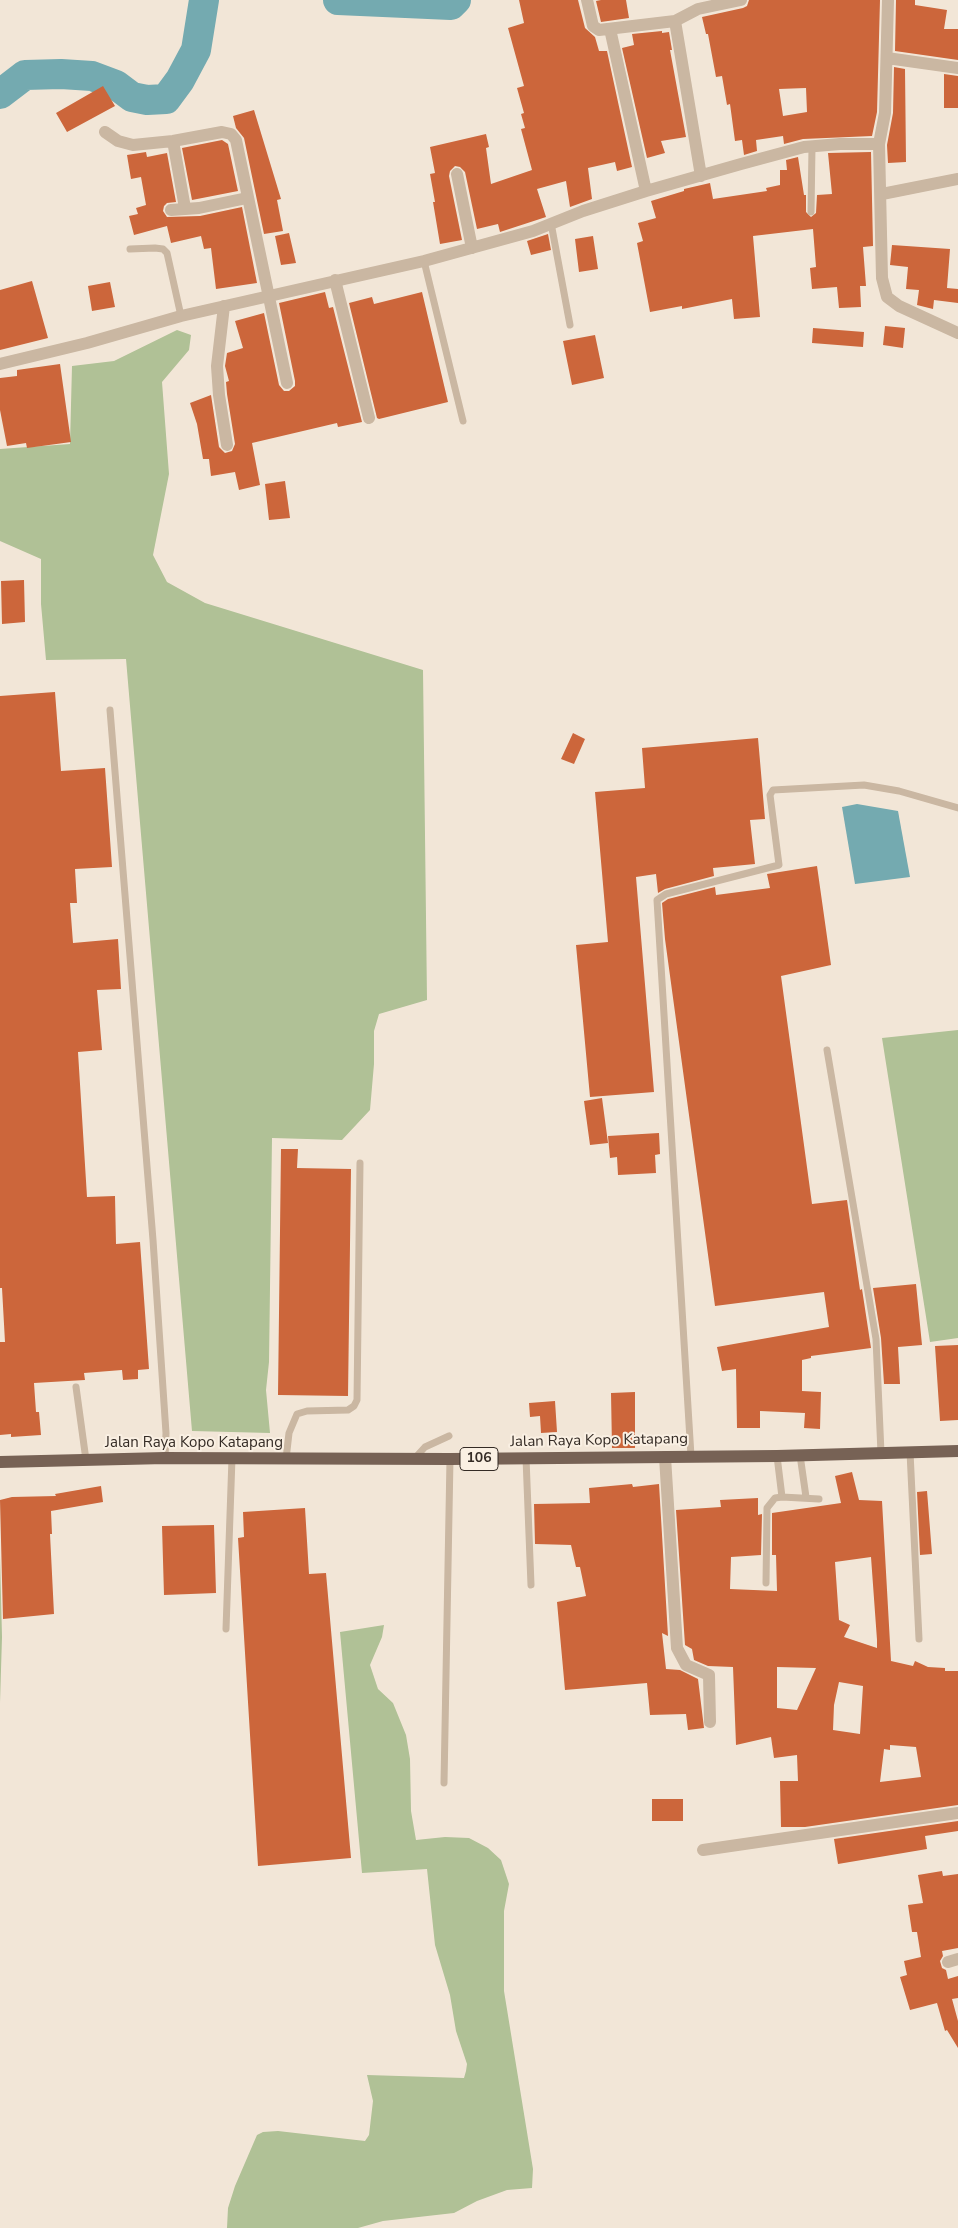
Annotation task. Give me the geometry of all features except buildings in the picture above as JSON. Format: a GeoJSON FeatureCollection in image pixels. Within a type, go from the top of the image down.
{"type":"FeatureCollection","features":[{"type":"Feature","properties":{"kind":"main road","name":"Jalan Raya Kopo Katapang"},"geometry":{"type":"LineString","coordinates":[[0,1462],[165,1458],[450,1459],[778,1456],[958,1451]]}},
{"type":"Feature","properties":{"kind":"street"},"geometry":{"type":"LineString","coordinates":[[587,0],[593,26],[599,30],[675,21],[698,9],[741,0]]}},
{"type":"Feature","properties":{"kind":"street"},"geometry":{"type":"LineString","coordinates":[[888,0],[885,113],[880,144],[882,278],[887,297],[899,306],[958,334]]}},
{"type":"Feature","properties":{"kind":"street"},"geometry":{"type":"LineString","coordinates":[[675,21],[701,176]]}},
{"type":"Feature","properties":{"kind":"street"},"geometry":{"type":"LineString","coordinates":[[610,29],[646,191]]}},
{"type":"Feature","properties":{"kind":"street"},"geometry":{"type":"LineString","coordinates":[[887,58],[958,68]]}},
{"type":"Feature","properties":{"kind":"street"},"geometry":{"type":"LineString","coordinates":[[105,132],[118,141],[133,145],[173,141],[222,132],[231,134],[236,140],[288,383]]}},
{"type":"Feature","properties":{"kind":"street"},"geometry":{"type":"LineString","coordinates":[[173,141],[185,208]]}},
{"type":"Feature","properties":{"kind":"street"},"geometry":{"type":"LineString","coordinates":[[0,364],[64,349],[181,316],[424,261],[533,231],[551,223],[646,191],[750,161],[812,147],[840,144],[880,144]]}},
{"type":"Feature","properties":{"kind":"street"},"geometry":{"type":"LineString","coordinates":[[457,174],[472,248]]}},
{"type":"Feature","properties":{"kind":"street"},"geometry":{"type":"LineString","coordinates":[[882,194],[958,179]]}},
{"type":"Feature","properties":{"kind":"street"},"geometry":{"type":"LineString","coordinates":[[171,210],[214,205],[247,198]]}},
{"type":"Feature","properties":{"kind":"street"},"geometry":{"type":"LineString","coordinates":[[335,280],[369,418]]}},
{"type":"Feature","properties":{"kind":"street"},"geometry":{"type":"LineString","coordinates":[[224,306],[217,366],[219,395],[227,445]]}},
{"type":"Feature","properties":{"kind":"street"},"geometry":{"type":"LineString","coordinates":[[665,1457],[677,1648],[686,1665],[709,1675],[710,1722]]}},
{"type":"Feature","properties":{"kind":"street"},"geometry":{"type":"LineString","coordinates":[[703,1850],[958,1813]]}},
{"type":"Feature","properties":{"kind":"lane"},"geometry":{"type":"LineString","coordinates":[[811,212],[812,147]]}},
{"type":"Feature","properties":{"kind":"lane"},"geometry":{"type":"LineString","coordinates":[[551,223],[570,325]]}},
{"type":"Feature","properties":{"kind":"lane"},"geometry":{"type":"LineString","coordinates":[[130,250],[155,248],[163,249],[167,254],[181,316]]}},
{"type":"Feature","properties":{"kind":"lane"},"geometry":{"type":"LineString","coordinates":[[424,261],[463,421]]}},
{"type":"Feature","properties":{"kind":"lane"},"geometry":{"type":"LineString","coordinates":[[110,710],[154,1249],[166,1433],[165,1458]]}},
{"type":"Feature","properties":{"kind":"lane"},"geometry":{"type":"LineString","coordinates":[[691,1456],[656,900],[666,894],[779,865],[770,795],[773,790],[864,785],[899,791],[958,808]]}},
{"type":"Feature","properties":{"kind":"lane"},"geometry":{"type":"LineString","coordinates":[[827,1050],[876,1339],[881,1453]]}},
{"type":"Feature","properties":{"kind":"lane"},"geometry":{"type":"LineString","coordinates":[[286,1459],[289,1434],[297,1414],[307,1411],[348,1410],[354,1406],[357,1400],[360,1162]]}},
{"type":"Feature","properties":{"kind":"lane"},"geometry":{"type":"LineString","coordinates":[[76,1386],[86,1460]]}},
{"type":"Feature","properties":{"kind":"lane"},"geometry":{"type":"LineString","coordinates":[[414,1459],[425,1447],[449,1436]]}},
{"type":"Feature","properties":{"kind":"lane"},"geometry":{"type":"LineString","coordinates":[[910,1452],[919,1639]]}},
{"type":"Feature","properties":{"kind":"lane"},"geometry":{"type":"LineString","coordinates":[[800,1455],[806,1497]]}},
{"type":"Feature","properties":{"kind":"lane"},"geometry":{"type":"LineString","coordinates":[[778,1456],[782,1497]]}},
{"type":"Feature","properties":{"kind":"lane"},"geometry":{"type":"LineString","coordinates":[[226,1629],[232,1458]]}},
{"type":"Feature","properties":{"kind":"lane"},"geometry":{"type":"LineString","coordinates":[[526,1458],[531,1585]]}},
{"type":"Feature","properties":{"kind":"lane"},"geometry":{"type":"LineString","coordinates":[[444,1783],[450,1459]]}},
{"type":"Feature","properties":{"kind":"lane"},"geometry":{"type":"LineString","coordinates":[[766,1582],[766,1508],[775,1498],[806,1497],[819,1499]]}},
{"type":"Feature","properties":{"kind":"green space"},"geometry":{"type":"Polygon","coordinates":[[[177,330],[191,335],[189,350],[162,382],[169,474],[153,555],[167,582],[205,603],[423,670],[427,1000],[379,1014],[374,1031],[374,1064],[370,1110],[342,1140],[272,1138],[269,1362],[266,1390],[270,1433],[192,1431],[126,659],[46,660],[41,604],[41,559],[0,541],[0,449],[70,444],[72,366],[114,361],[177,330]]]}},
{"type":"Feature","properties":{"kind":"green space"},"geometry":{"type":"Polygon","coordinates":[[[958,1030],[958,1338],[930,1342],[882,1038],[958,1030]]]}},
{"type":"Feature","properties":{"kind":"green space"},"geometry":{"type":"Polygon","coordinates":[[[0,1556],[2,1637],[0,1703],[0,1556]]]}},
{"type":"Feature","properties":{"kind":"green space"},"geometry":{"type":"Polygon","coordinates":[[[384,1625],[382,1637],[370,1665],[378,1689],[393,1703],[406,1735],[410,1759],[411,1811],[416,1840],[445,1837],[469,1838],[488,1848],[501,1860],[509,1884],[504,1911],[504,1991],[533,2169],[532,2188],[507,2190],[477,2201],[454,2213],[383,2221],[358,2228],[227,2228],[228,2208],[235,2186],[257,2135],[263,2132],[278,2131],[365,2141],[369,2135],[373,2101],[367,2075],[464,2078],[466,2071],[467,2064],[456,2031],[450,1995],[435,1945],[427,1869],[362,1873],[340,1632],[384,1625]]]}},
{"type":"Feature","properties":{"kind":"water"},"geometry":{"type":"Polygon","coordinates":[[[857,804],[898,811],[910,877],[855,884],[842,807],[857,804]]]}},
{"type":"Feature","properties":{"kind":"waterway"},"geometry":{"type":"LineString","coordinates":[[0,94],[25,75],[61,74],[92,76],[116,85],[132,97],[147,100],[166,99],[180,80],[196,50],[204,0]]}},
{"type":"Feature","properties":{"kind":"waterway"},"geometry":{"type":"LineString","coordinates":[[338,0],[451,5],[456,0]]}}]}
